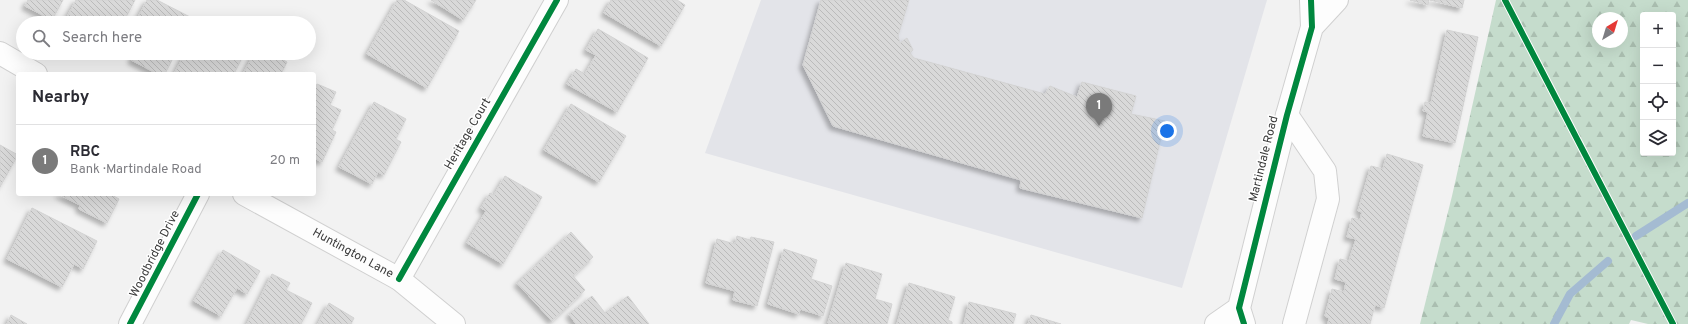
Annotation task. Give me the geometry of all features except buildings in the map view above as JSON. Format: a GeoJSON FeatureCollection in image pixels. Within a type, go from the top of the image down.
{"type":"FeatureCollection","features":[{"type":"Feature","properties":{"kind":"street","name":"Heritage Court"},"geometry":{"type":"LineString","coordinates":[[399,279],[557,0]]}},
{"type":"Feature","properties":{"kind":"street","name":"Martindale Road"},"geometry":{"type":"LineString","coordinates":[[1216,324],[1242,316],[1287,115],[1312,27],[1311,0]]}},
{"type":"Feature","properties":{"kind":"street","name":"Martindale Road"},"geometry":{"type":"LineString","coordinates":[[1312,27],[1337,0]]}},
{"type":"Feature","properties":{"kind":"street"},"geometry":{"type":"LineString","coordinates":[[0,53],[33,72]]}},
{"type":"Feature","properties":{"kind":"street"},"geometry":{"type":"LineString","coordinates":[[1287,115],[1325,171],[1328,198],[1294,324]]}},
{"type":"Feature","properties":{"kind":"street","name":"Woodbridge Drive"},"geometry":{"type":"LineString","coordinates":[[130,324],[197,196]]}},
{"type":"Feature","properties":{"kind":"street","name":"Huntington Lane"},"geometry":{"type":"LineString","coordinates":[[248,196],[399,279],[454,324]]}},
{"type":"Feature","properties":{"kind":"shaded area"},"geometry":{"type":"Polygon","coordinates":[[[761,0],[1267,0],[1182,288],[705,153],[761,0]]]}},
{"type":"Feature","properties":{"kind":"green space"},"geometry":{"type":"Polygon","coordinates":[[[1496,0],[1688,0],[1688,324],[1648,324],[1631,320],[1629,324],[1420,324],[1452,196],[1496,0]]]}},
{"type":"Feature","properties":{"kind":"waterway"},"geometry":{"type":"LineString","coordinates":[[1636,236],[1688,203]]}},
{"type":"Feature","properties":{"kind":"waterway"},"geometry":{"type":"LineString","coordinates":[[1554,324],[1570,294],[1608,261]]}},
{"type":"Feature","properties":{"kind":"cycle path"},"geometry":{"type":"LineString","coordinates":[[399,279],[557,0]]}},
{"type":"Feature","properties":{"kind":"cycle path"},"geometry":{"type":"LineString","coordinates":[[1244,324],[1239,308],[1287,115],[1312,27],[1311,0]]}},
{"type":"Feature","properties":{"kind":"cycle path"},"geometry":{"type":"LineString","coordinates":[[1505,0],[1673,324]]}},
{"type":"Feature","properties":{"kind":"cycle path"},"geometry":{"type":"LineString","coordinates":[[130,324],[197,196]]}},
{"type":"Feature","properties":{"kind":"place","name":"RBC"},"geometry":{"type":"Point","coordinates":[1099,126]}}]}
